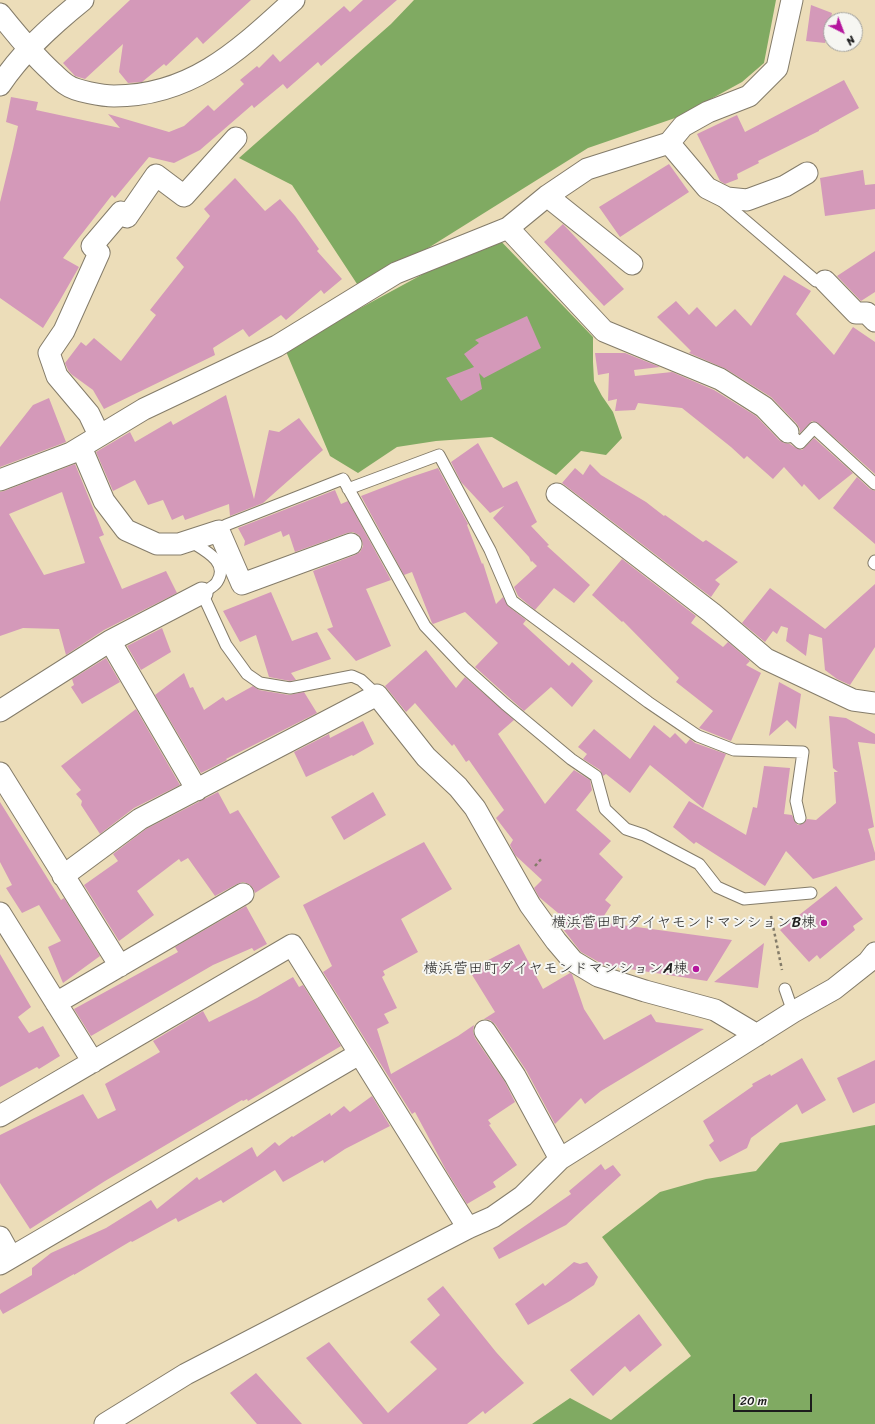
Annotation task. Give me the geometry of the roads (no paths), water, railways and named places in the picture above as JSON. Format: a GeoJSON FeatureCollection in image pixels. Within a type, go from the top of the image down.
{"type":"FeatureCollection","features":[{"type":"Feature","properties":{"kind":"street"},"geometry":{"type":"LineString","coordinates":[[0,85],[13,66],[28,49],[83,0]]}},
{"type":"Feature","properties":{"kind":"street"},"geometry":{"type":"LineString","coordinates":[[0,14],[28,49],[68,86],[100,96],[132,96],[169,88],[204,73],[244,45],[294,0]]}},
{"type":"Feature","properties":{"kind":"street"},"geometry":{"type":"LineString","coordinates":[[0,480],[71,453],[144,409],[277,346],[396,273],[508,228],[547,196],[587,169],[669,142],[683,126],[708,112],[749,96],[777,68],[792,0]]}},
{"type":"Feature","properties":{"kind":"street"},"geometry":{"type":"LineString","coordinates":[[99,435],[88,414],[57,376],[49,353],[64,331],[99,253],[92,246],[121,212],[128,217],[156,175],[184,196],[236,138]]}},
{"type":"Feature","properties":{"kind":"street"},"geometry":{"type":"LineString","coordinates":[[669,142],[708,188],[727,198],[748,200],[785,186],[807,173]]}},
{"type":"Feature","properties":{"kind":"street"},"geometry":{"type":"LineString","coordinates":[[547,196],[632,264]]}},
{"type":"Feature","properties":{"kind":"street"},"geometry":{"type":"LineString","coordinates":[[508,228],[604,331],[720,379],[764,407],[788,432]]}},
{"type":"Feature","properties":{"kind":"street"},"geometry":{"type":"LineString","coordinates":[[825,281],[856,313],[867,313],[875,321]]}},
{"type":"Feature","properties":{"kind":"street"},"geometry":{"type":"LineString","coordinates":[[81,446],[104,502],[126,530],[157,544],[179,544],[219,531],[242,584],[351,544]]}},
{"type":"Feature","properties":{"kind":"street"},"geometry":{"type":"LineString","coordinates":[[557,494],[712,613],[766,659],[853,700],[875,703]]}},
{"type":"Feature","properties":{"kind":"street"},"geometry":{"type":"LineString","coordinates":[[0,711],[110,641],[202,593]]}},
{"type":"Feature","properties":{"kind":"street"},"geometry":{"type":"LineString","coordinates":[[110,641],[197,790]]}},
{"type":"Feature","properties":{"kind":"street"},"geometry":{"type":"LineString","coordinates":[[63,876],[140,819],[377,695],[426,757],[458,787],[475,808],[521,881],[530,905],[573,962],[598,976],[645,991],[715,1010],[756,1035]]}},
{"type":"Feature","properties":{"kind":"street"},"geometry":{"type":"LineString","coordinates":[[0,773],[120,966]]}},
{"type":"Feature","properties":{"kind":"street"},"geometry":{"type":"LineString","coordinates":[[56,1003],[243,894]]}},
{"type":"Feature","properties":{"kind":"street"},"geometry":{"type":"LineString","coordinates":[[0,913],[93,1062]]}},
{"type":"Feature","properties":{"kind":"street"},"geometry":{"type":"LineString","coordinates":[[0,1116],[292,945],[468,1228]]}},
{"type":"Feature","properties":{"kind":"street"},"geometry":{"type":"LineString","coordinates":[[105,1424],[186,1374],[468,1228],[493,1217],[523,1196],[560,1159],[793,1012],[834,989],[873,960]]}},
{"type":"Feature","properties":{"kind":"street"},"geometry":{"type":"LineString","coordinates":[[485,1031],[515,1076],[560,1159]]}},
{"type":"Feature","properties":{"kind":"street"},"geometry":{"type":"LineString","coordinates":[[0,1237],[6,1261],[359,1054]]}},
{"type":"Feature","properties":{"kind":"lane"},"geometry":{"type":"LineString","coordinates":[[708,188],[816,281],[825,281]]}},
{"type":"Feature","properties":{"kind":"lane"},"geometry":{"type":"LineString","coordinates":[[788,432],[800,443],[814,428],[875,484]]}},
{"type":"Feature","properties":{"kind":"lane"},"geometry":{"type":"LineString","coordinates":[[348,489],[439,455],[490,550],[512,601],[648,702],[698,736],[734,750],[803,752],[796,801],[800,818]]}},
{"type":"Feature","properties":{"kind":"lane"},"geometry":{"type":"LineString","coordinates":[[219,531],[226,525],[343,479],[425,626],[464,667],[505,704],[571,759],[596,776],[605,809],[626,829],[644,835],[699,864],[717,887],[744,899],[811,893]]}},
{"type":"Feature","properties":{"kind":"lane"},"geometry":{"type":"LineString","coordinates":[[190,541],[215,557],[219,564],[221,572],[216,584],[202,593],[226,645],[247,674],[260,683],[290,688],[352,676],[361,680],[377,695]]}},
{"type":"Feature","properties":{"kind":"lane"},"geometry":{"type":"LineString","coordinates":[[785,989],[793,1012]]}},
{"type":"Feature","properties":{"kind":"place","name":"横浜菅田町ダイヤモンドマンションB棟"},"geometry":{"type":"Point","coordinates":[824,923]}},
{"type":"Feature","properties":{"kind":"place","name":"横浜菅田町ダイヤモンドマンションA棟"},"geometry":{"type":"Point","coordinates":[696,969]}}]}
